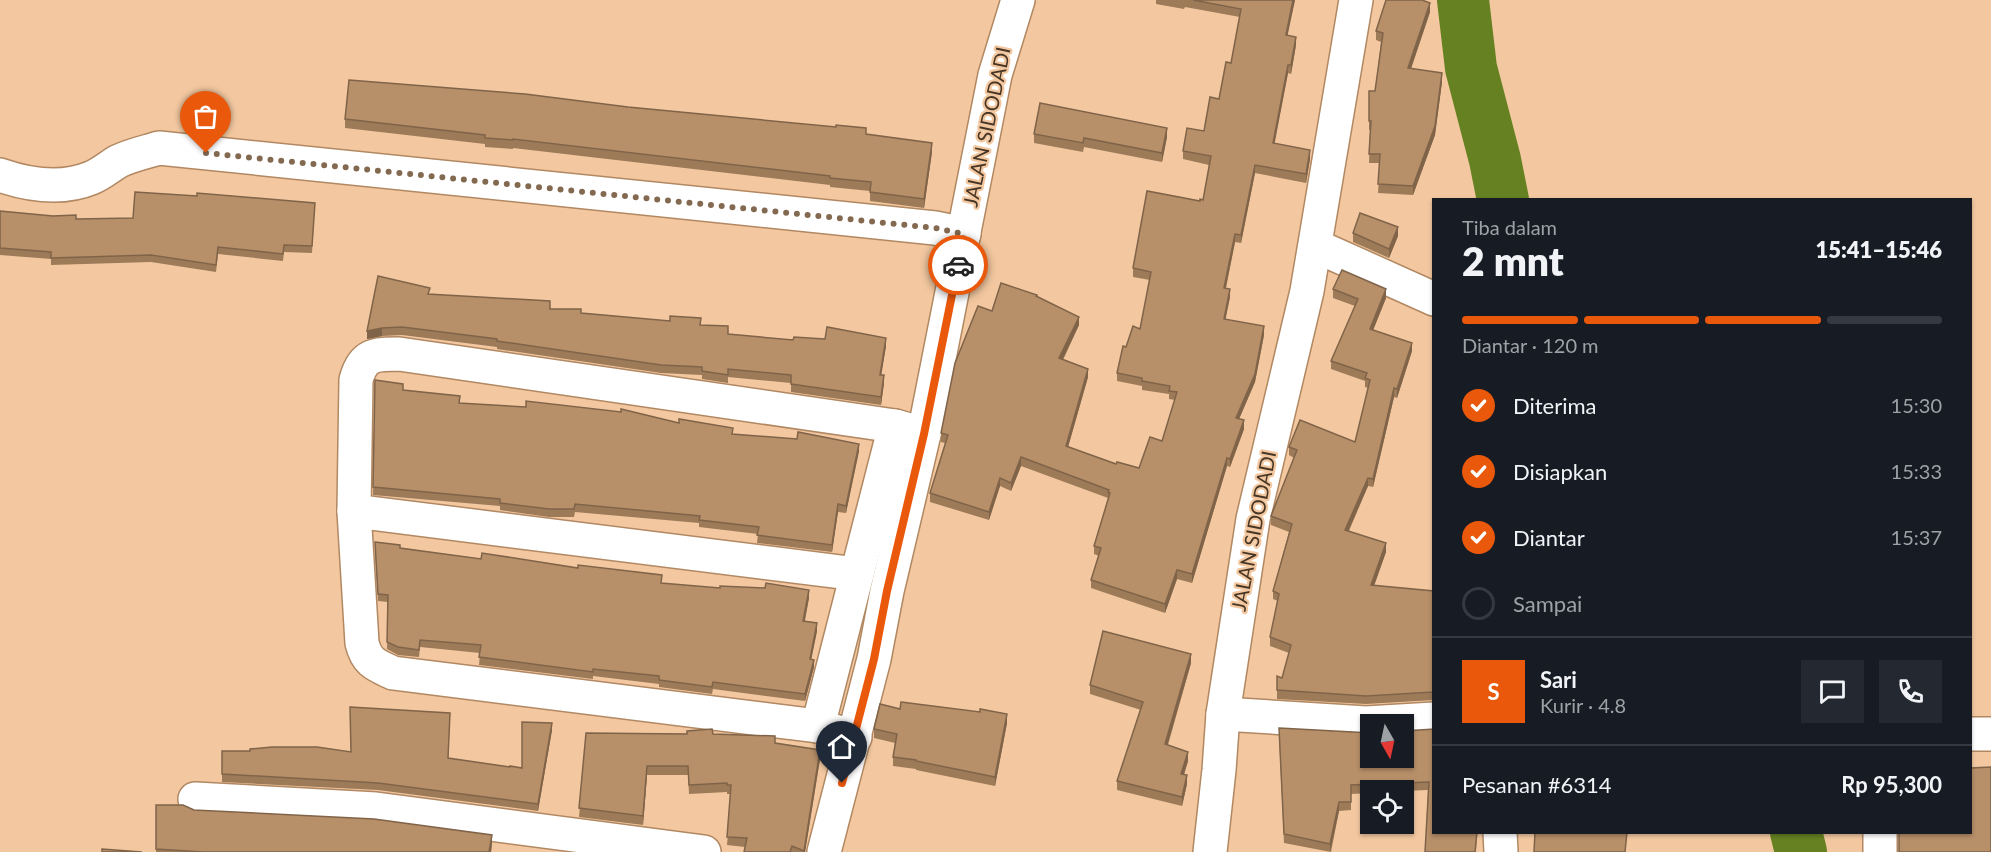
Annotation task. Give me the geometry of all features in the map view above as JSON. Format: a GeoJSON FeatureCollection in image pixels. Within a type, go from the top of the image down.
{"type":"FeatureCollection","features":[{"type":"Feature","properties":{"kind":"street","name":"JALAN SIDODADI"},"geometry":{"type":"LineString","coordinates":[[824,852],[855,737],[909,430],[964,234],[995,75],[1018,0]]}},
{"type":"Feature","properties":{"kind":"street","name":"JALAN SIDODADI"},"geometry":{"type":"LineString","coordinates":[[1210,852],[1219,770],[1222,714],[1253,519],[1316,246],[1356,0]]}},
{"type":"Feature","properties":{"kind":"street"},"geometry":{"type":"LineString","coordinates":[[0,175],[22,183],[65,184],[91,178],[120,161],[159,148],[935,228],[964,234]]}},
{"type":"Feature","properties":{"kind":"street"},"geometry":{"type":"LineString","coordinates":[[1316,246],[1432,298]]}},
{"type":"Feature","properties":{"kind":"street"},"geometry":{"type":"LineString","coordinates":[[818,726],[857,574],[909,430],[399,354],[376,354],[366,360],[358,370],[354,511],[362,643],[365,656],[375,665],[393,673],[818,726],[855,737]]}},
{"type":"Feature","properties":{"kind":"street"},"geometry":{"type":"LineString","coordinates":[[354,511],[857,574]]}},
{"type":"Feature","properties":{"kind":"street"},"geometry":{"type":"LineString","coordinates":[[1222,714],[1366,723],[1432,719]]}},
{"type":"Feature","properties":{"kind":"street"},"geometry":{"type":"LineString","coordinates":[[1972,734],[1991,734]]}},
{"type":"Feature","properties":{"kind":"street"},"geometry":{"type":"LineString","coordinates":[[195,799],[376,809],[704,852]]}},
{"type":"Feature","properties":{"kind":"street"},"geometry":{"type":"LineString","coordinates":[[1500,834],[1501,852]]}},
{"type":"Feature","properties":{"kind":"street"},"geometry":{"type":"LineString","coordinates":[[1880,834],[1880,852]]}},
{"type":"Feature","properties":{"kind":"building"},"geometry":{"type":"Polygon","coordinates":[[[1193,0],[1293,0],[1286,35],[1296,37],[1291,65],[1288,65],[1273,143],[1310,150],[1306,174],[1255,165],[1241,235],[1235,234],[1224,288],[1230,289],[1224,319],[1264,326],[1255,374],[1236,418],[1244,420],[1230,459],[1227,458],[1192,574],[1177,570],[1165,604],[1091,580],[1101,548],[1094,546],[1109,490],[1021,457],[1011,483],[1000,478],[989,512],[930,493],[948,435],[941,433],[955,363],[978,306],[992,311],[1001,283],[1037,295],[1079,317],[1059,358],[1088,369],[1066,446],[1116,464],[1117,462],[1139,468],[1150,437],[1162,441],[1177,392],[1169,391],[1170,386],[1142,381],[1142,378],[1117,373],[1123,346],[1126,347],[1133,326],[1140,329],[1151,272],[1133,268],[1147,191],[1203,200],[1211,156],[1183,151],[1187,128],[1204,131],[1210,97],[1219,99],[1226,62],[1231,63],[1241,9],[1193,0]]]}},
{"type":"Feature","properties":{"kind":"building"},"geometry":{"type":"Polygon","coordinates":[[[1386,0],[1422,0],[1430,3],[1408,68],[1442,73],[1435,126],[1413,186],[1378,184],[1380,154],[1369,154],[1371,121],[1369,121],[1369,91],[1375,91],[1383,33],[1376,31],[1386,0]]]}},
{"type":"Feature","properties":{"kind":"building"},"geometry":{"type":"Polygon","coordinates":[[[349,80],[525,94],[628,107],[866,128],[866,134],[932,143],[924,199],[870,192],[871,182],[830,178],[830,176],[513,139],[485,138],[485,135],[345,119],[349,80]]]}},
{"type":"Feature","properties":{"kind":"building"},"geometry":{"type":"Polygon","coordinates":[[[1040,103],[1167,128],[1162,153],[1084,138],[1083,143],[1034,134],[1040,103]]]}},
{"type":"Feature","properties":{"kind":"building"},"geometry":{"type":"Polygon","coordinates":[[[135,192],[197,196],[197,193],[315,203],[312,246],[284,245],[283,254],[218,247],[216,265],[151,255],[51,258],[51,252],[0,248],[0,211],[53,216],[76,215],[76,219],[133,218],[135,192]]]}},
{"type":"Feature","properties":{"kind":"building"},"geometry":{"type":"Polygon","coordinates":[[[1360,213],[1398,227],[1389,249],[1353,233],[1360,213]]]}},
{"type":"Feature","properties":{"kind":"building"},"geometry":{"type":"Polygon","coordinates":[[[1342,270],[1386,289],[1370,329],[1412,343],[1397,389],[1394,388],[1373,479],[1368,478],[1345,530],[1386,543],[1371,585],[1432,591],[1432,692],[1366,696],[1277,690],[1277,676],[1282,678],[1291,645],[1270,637],[1279,594],[1273,591],[1292,524],[1271,516],[1297,450],[1289,447],[1300,420],[1355,442],[1370,380],[1365,378],[1367,373],[1331,361],[1358,299],[1333,289],[1342,270]]]}},
{"type":"Feature","properties":{"kind":"building"},"geometry":{"type":"Polygon","coordinates":[[[378,276],[430,288],[428,294],[550,301],[550,309],[581,309],[581,313],[670,321],[670,316],[701,318],[700,325],[728,326],[728,334],[793,340],[794,337],[825,339],[827,327],[886,338],[880,375],[884,375],[881,397],[791,384],[791,375],[728,369],[728,375],[702,371],[702,367],[661,365],[497,341],[497,339],[402,327],[367,331],[378,276]]]}},
{"type":"Feature","properties":{"kind":"building"},"geometry":{"type":"Polygon","coordinates":[[[375,380],[403,384],[403,390],[460,396],[459,403],[526,407],[526,401],[621,412],[621,409],[679,423],[679,419],[733,428],[732,434],[797,439],[798,432],[859,444],[846,506],[838,504],[832,545],[757,535],[759,527],[699,520],[700,516],[575,504],[574,509],[549,509],[500,503],[500,499],[373,487],[375,380]]]}},
{"type":"Feature","properties":{"kind":"building"},"geometry":{"type":"Polygon","coordinates":[[[375,542],[400,545],[400,548],[481,559],[482,553],[578,568],[578,565],[662,575],[661,583],[720,588],[720,586],[765,588],[766,583],[809,590],[803,621],[817,623],[810,659],[814,660],[805,694],[713,682],[712,687],[659,680],[659,676],[593,669],[593,672],[479,657],[481,645],[420,640],[419,650],[398,647],[387,642],[388,595],[378,594],[375,542]]]}},
{"type":"Feature","properties":{"kind":"building"},"geometry":{"type":"Polygon","coordinates":[[[1103,631],[1191,654],[1165,744],[1188,752],[1181,774],[1187,775],[1182,797],[1117,781],[1143,702],[1090,685],[1103,631]]]}},
{"type":"Feature","properties":{"kind":"building"},"geometry":{"type":"Polygon","coordinates":[[[901,702],[980,712],[980,709],[1007,714],[995,777],[893,757],[897,734],[874,729],[880,704],[900,709],[901,702]]]}},
{"type":"Feature","properties":{"kind":"building"},"geometry":{"type":"Polygon","coordinates":[[[350,707],[450,713],[448,758],[522,768],[522,722],[552,723],[538,804],[378,783],[222,774],[222,751],[250,751],[250,749],[272,747],[317,747],[351,752],[350,707]]]}},
{"type":"Feature","properties":{"kind":"building"},"geometry":{"type":"Polygon","coordinates":[[[1279,728],[1360,732],[1360,768],[1414,768],[1414,730],[1432,729],[1432,834],[1477,834],[1475,852],[1425,852],[1429,782],[1414,783],[1414,780],[1360,780],[1360,785],[1351,785],[1351,802],[1339,802],[1330,844],[1284,834],[1279,728]]]}},
{"type":"Feature","properties":{"kind":"building"},"geometry":{"type":"Polygon","coordinates":[[[712,729],[713,734],[775,736],[775,743],[820,750],[804,851],[792,846],[790,852],[744,852],[747,838],[727,837],[731,785],[727,783],[689,785],[688,766],[647,766],[643,816],[579,808],[586,733],[687,734],[687,731],[712,729]]]}},
{"type":"Feature","properties":{"kind":"building"},"geometry":{"type":"Polygon","coordinates":[[[1991,767],[1991,852],[1899,852],[1899,834],[1972,834],[1972,768],[1991,767]]]}},
{"type":"Feature","properties":{"kind":"building"},"geometry":{"type":"Polygon","coordinates":[[[156,805],[183,805],[194,810],[374,819],[492,835],[489,852],[203,852],[156,849],[156,805]]]}},
{"type":"Feature","properties":{"kind":"building"},"geometry":{"type":"Polygon","coordinates":[[[1535,834],[1627,834],[1625,852],[1534,852],[1535,834]]]}},
{"type":"Feature","properties":{"kind":"building"},"geometry":{"type":"Polygon","coordinates":[[[102,849],[142,852],[102,852],[102,849]]]}},
{"type":"Feature","properties":{"kind":"waterway"},"geometry":{"type":"LineString","coordinates":[[1463,0],[1471,68],[1503,198]]}},
{"type":"Feature","properties":{"kind":"waterway"},"geometry":{"type":"LineString","coordinates":[[1796,834],[1801,852]]}},
{"type":"Feature","properties":{"kind":"way so far"},"geometry":{"type":"LineString","coordinates":[[206,153],[935,228],[964,234],[958,265]]}},
{"type":"Feature","properties":{"kind":"route"},"geometry":{"type":"LineString","coordinates":[[842,783],[874,659],[887,591],[924,434],[958,265]]}}]}
